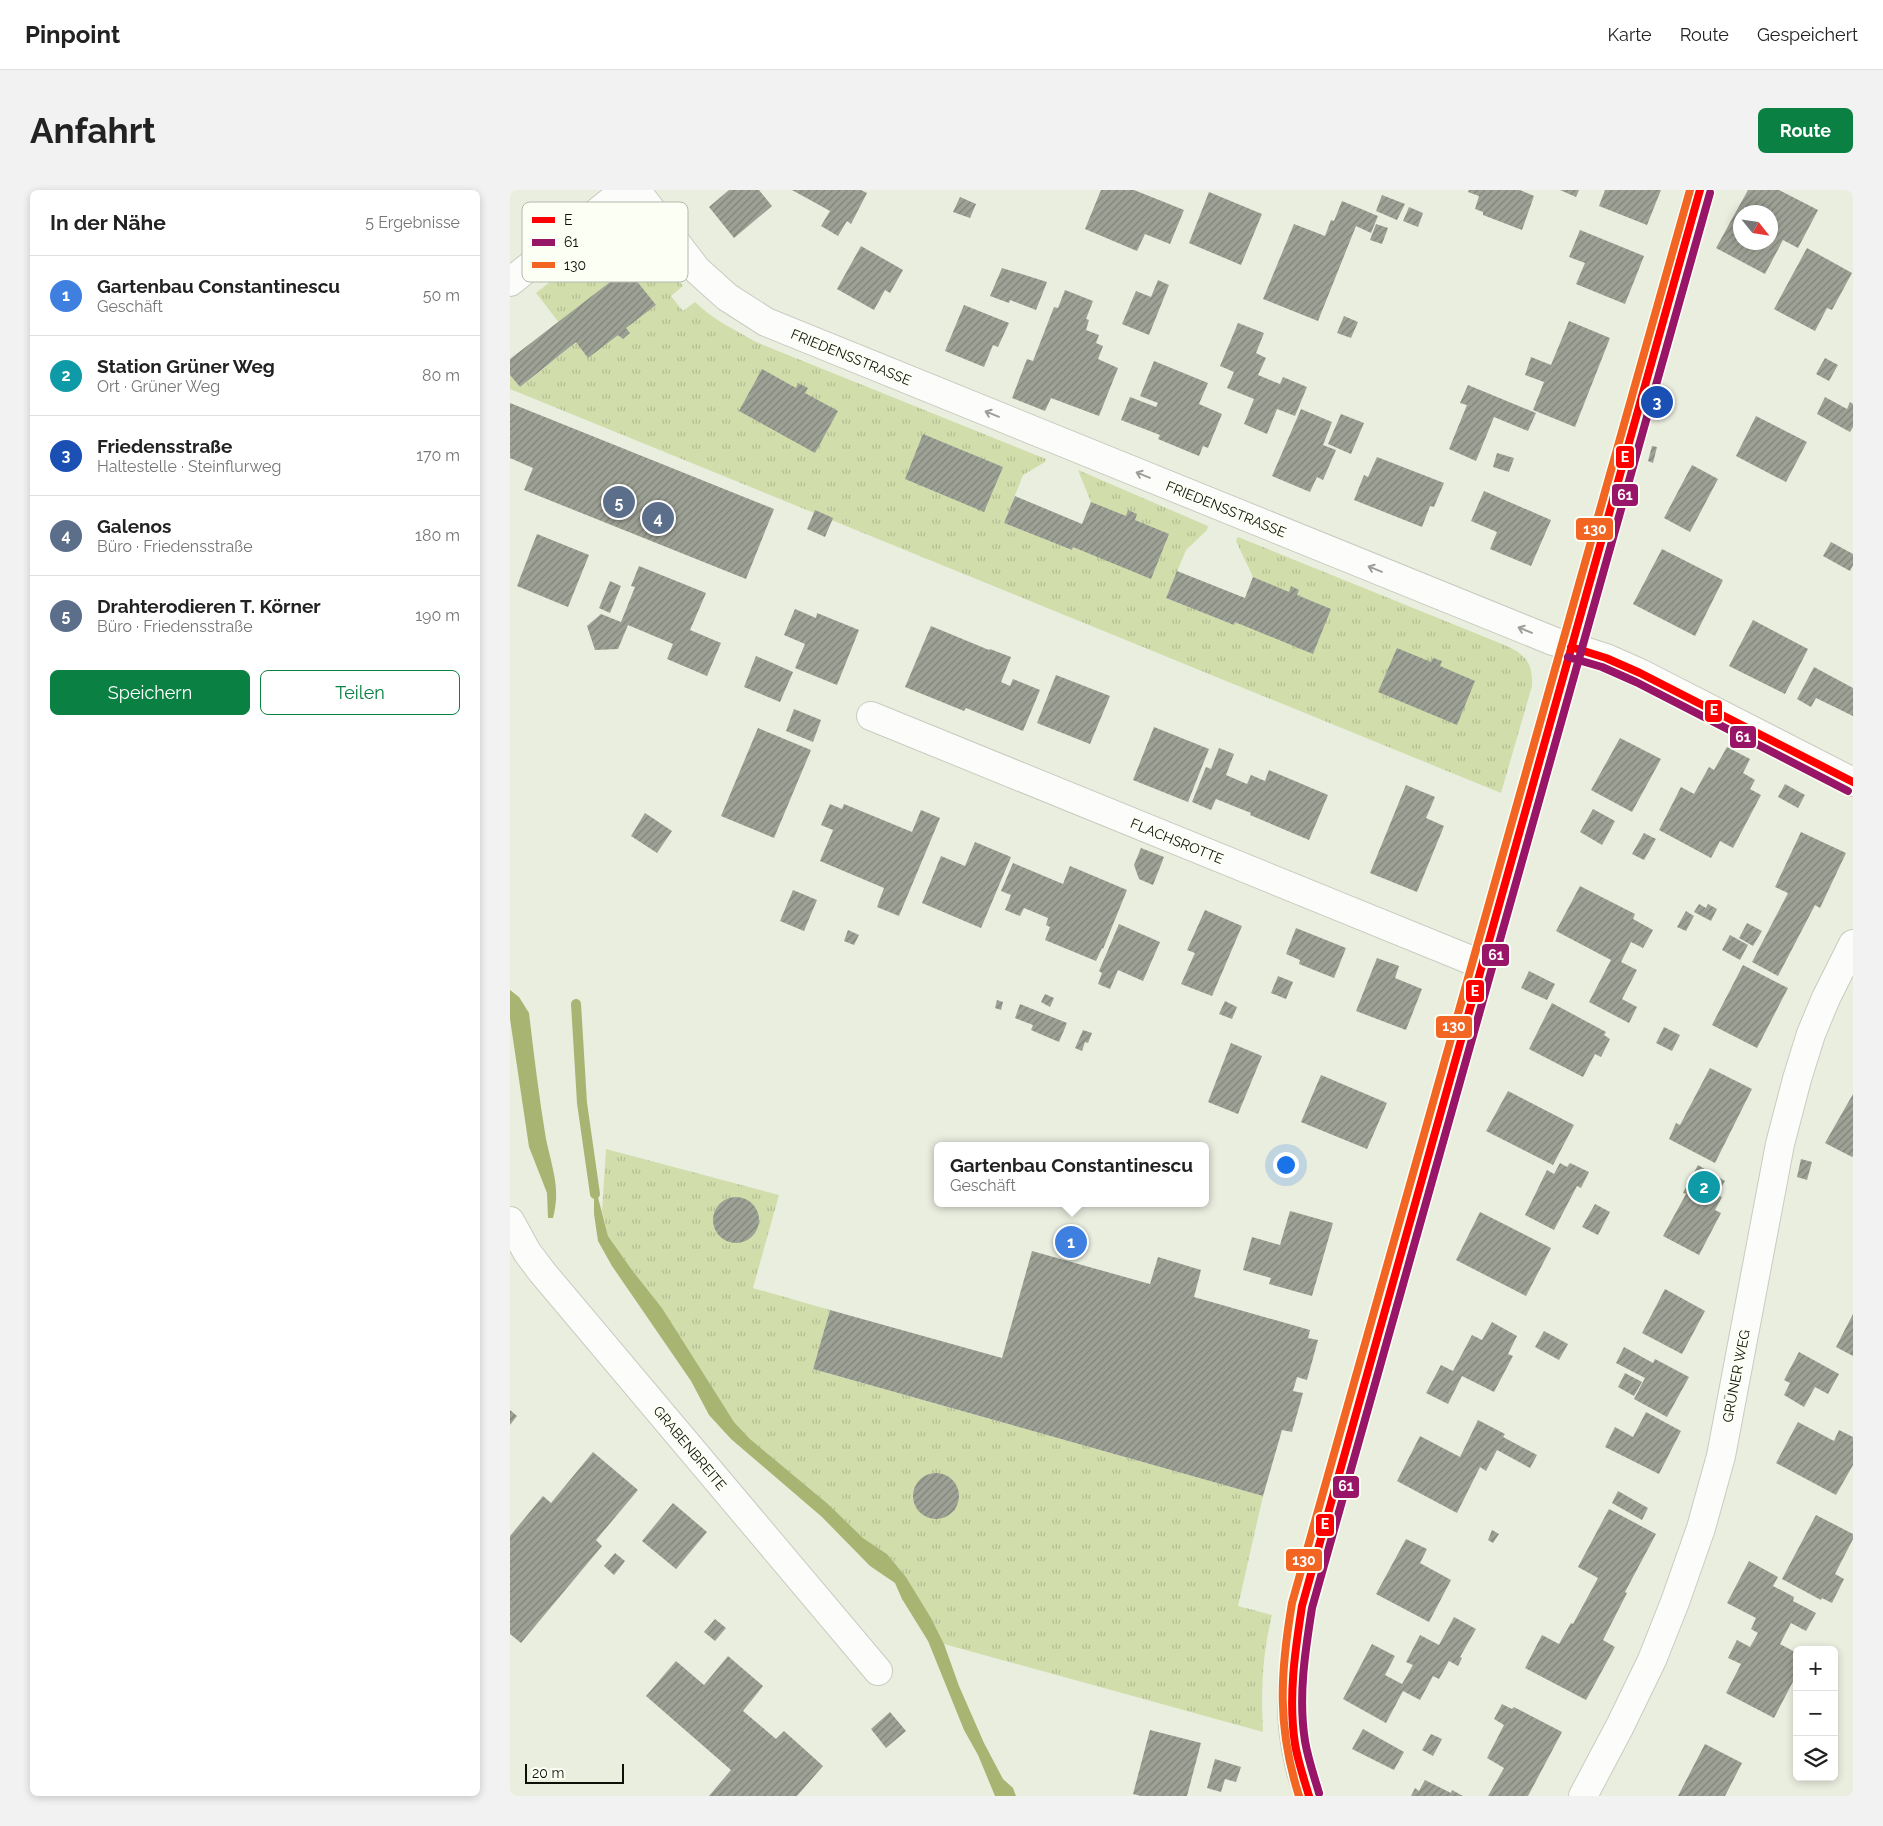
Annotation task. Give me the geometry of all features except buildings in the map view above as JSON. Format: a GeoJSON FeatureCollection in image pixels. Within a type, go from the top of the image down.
{"type":"FeatureCollection","features":[{"type":"Feature","properties":{"kind":"street"},"geometry":{"type":"LineString","coordinates":[[610,202],[625,190]]}},
{"type":"Feature","properties":{"kind":"street","name":"FRIEDENSSTRASSE"},"geometry":{"type":"LineString","coordinates":[[636,190],[645,202]]}},
{"type":"Feature","properties":{"kind":"street"},"geometry":{"type":"LineString","coordinates":[[1309,1796],[1299,1763],[1294,1733],[1291,1692],[1294,1650],[1302,1606],[1700,190]]}},
{"type":"Feature","properties":{"kind":"street","name":"FRIEDENSSTRASSE"},"geometry":{"type":"LineString","coordinates":[[688,259],[696,270],[727,297],[766,322],[1544,638],[1606,658],[1640,673],[1853,782]]}},
{"type":"Feature","properties":{"kind":"street"},"geometry":{"type":"LineString","coordinates":[[510,282],[522,272]]}},
{"type":"Feature","properties":{"kind":"street","name":"FLACHSROTTE"},"geometry":{"type":"LineString","coordinates":[[871,716],[1483,965]]}},
{"type":"Feature","properties":{"kind":"street","name":"GRÜNER WEG"},"geometry":{"type":"LineString","coordinates":[[1583,1796],[1652,1660],[1701,1528],[1720,1456],[1780,1144],[1797,1079],[1812,1034],[1826,998],[1853,944]]}},
{"type":"Feature","properties":{"kind":"street","name":"GRABENBREITE"},"geometry":{"type":"LineString","coordinates":[[510,1221],[527,1252],[542,1272],[878,1670]]}},
{"type":"Feature","properties":{"kind":"green space"},"geometry":{"type":"Polygon","coordinates":[[[550,282],[680,282],[683,286],[671,296],[683,311],[695,302],[716,319],[756,342],[1046,459],[1045,462],[1023,475],[1004,523],[1072,550],[1091,502],[1078,470],[1208,526],[1207,530],[1186,550],[1166,598],[1234,625],[1253,577],[1236,541],[1238,537],[1516,651],[1529,664],[1532,686],[1501,793],[510,389],[510,375],[520,387],[575,343],[536,293],[550,282]]]}},
{"type":"Feature","properties":{"kind":"green space"},"geometry":{"type":"Polygon","coordinates":[[[606,1149],[779,1195],[753,1288],[830,1310],[813,1369],[1263,1496],[1238,1606],[1272,1615],[1263,1673],[1263,1732],[944,1644],[931,1618],[906,1577],[887,1554],[863,1538],[828,1504],[750,1439],[734,1422],[718,1399],[662,1308],[608,1236],[602,1211],[606,1149]]]}},
{"type":"Feature","properties":{"kind":"shaded area"},"geometry":{"type":"Polygon","coordinates":[[[510,990],[519,997],[529,1013],[543,1123],[556,1187],[553,1218],[548,1218],[547,1193],[529,1147],[510,1019],[510,990]]]}},
{"type":"Feature","properties":{"kind":"shaded area"},"geometry":{"type":"Polygon","coordinates":[[[594,1182],[608,1236],[662,1308],[734,1422],[750,1439],[828,1504],[863,1538],[887,1554],[906,1577],[931,1618],[944,1644],[959,1686],[984,1743],[1003,1779],[1013,1788],[1016,1796],[995,1796],[978,1755],[964,1730],[928,1641],[902,1599],[895,1583],[870,1566],[822,1517],[731,1439],[709,1415],[691,1381],[612,1266],[598,1241],[594,1214],[594,1182]]]}},
{"type":"Feature","properties":{"kind":"waterway"},"geometry":{"type":"LineString","coordinates":[[576,1004],[582,1103],[595,1194]]}},
{"type":"Feature","properties":{"kind":"transit line","name":"130"},"geometry":{"type":"LineString","coordinates":[[1299,1796],[1287,1747],[1283,1700],[1285,1653],[1292,1603],[1690,190]]}},
{"type":"Feature","properties":{"kind":"transit line","name":"E"},"geometry":{"type":"LineString","coordinates":[[1309,1796],[1296,1751],[1292,1709],[1295,1657],[1302,1606],[1700,190]]}},
{"type":"Feature","properties":{"kind":"transit line","name":"61"},"geometry":{"type":"LineString","coordinates":[[1319,1793],[1306,1748],[1302,1708],[1305,1658],[1312,1608],[1710,193]]}},
{"type":"Feature","properties":{"kind":"transit line","name":"E"},"geometry":{"type":"LineString","coordinates":[[1571,647],[1606,658],[1640,673],[1853,782]]}},
{"type":"Feature","properties":{"kind":"transit line","name":"61"},"geometry":{"type":"LineString","coordinates":[[1568,657],[1602,667],[1636,682],[1848,791]]}},
{"type":"Feature","properties":{"kind":"place","name":"Friedensstraße"},"geometry":{"type":"Point","coordinates":[1657,402]}},
{"type":"Feature","properties":{"kind":"place","name":"Drahterodieren T. Körner"},"geometry":{"type":"Point","coordinates":[619,502]}},
{"type":"Feature","properties":{"kind":"place","name":"Galenos"},"geometry":{"type":"Point","coordinates":[658,518]}},
{"type":"Feature","properties":{"kind":"place","name":"Station Grüner Weg"},"geometry":{"type":"Point","coordinates":[1704,1187]}},
{"type":"Feature","properties":{"kind":"place","name":"Gartenbau Constantinescu"},"geometry":{"type":"Point","coordinates":[1071,1242]}}]}
